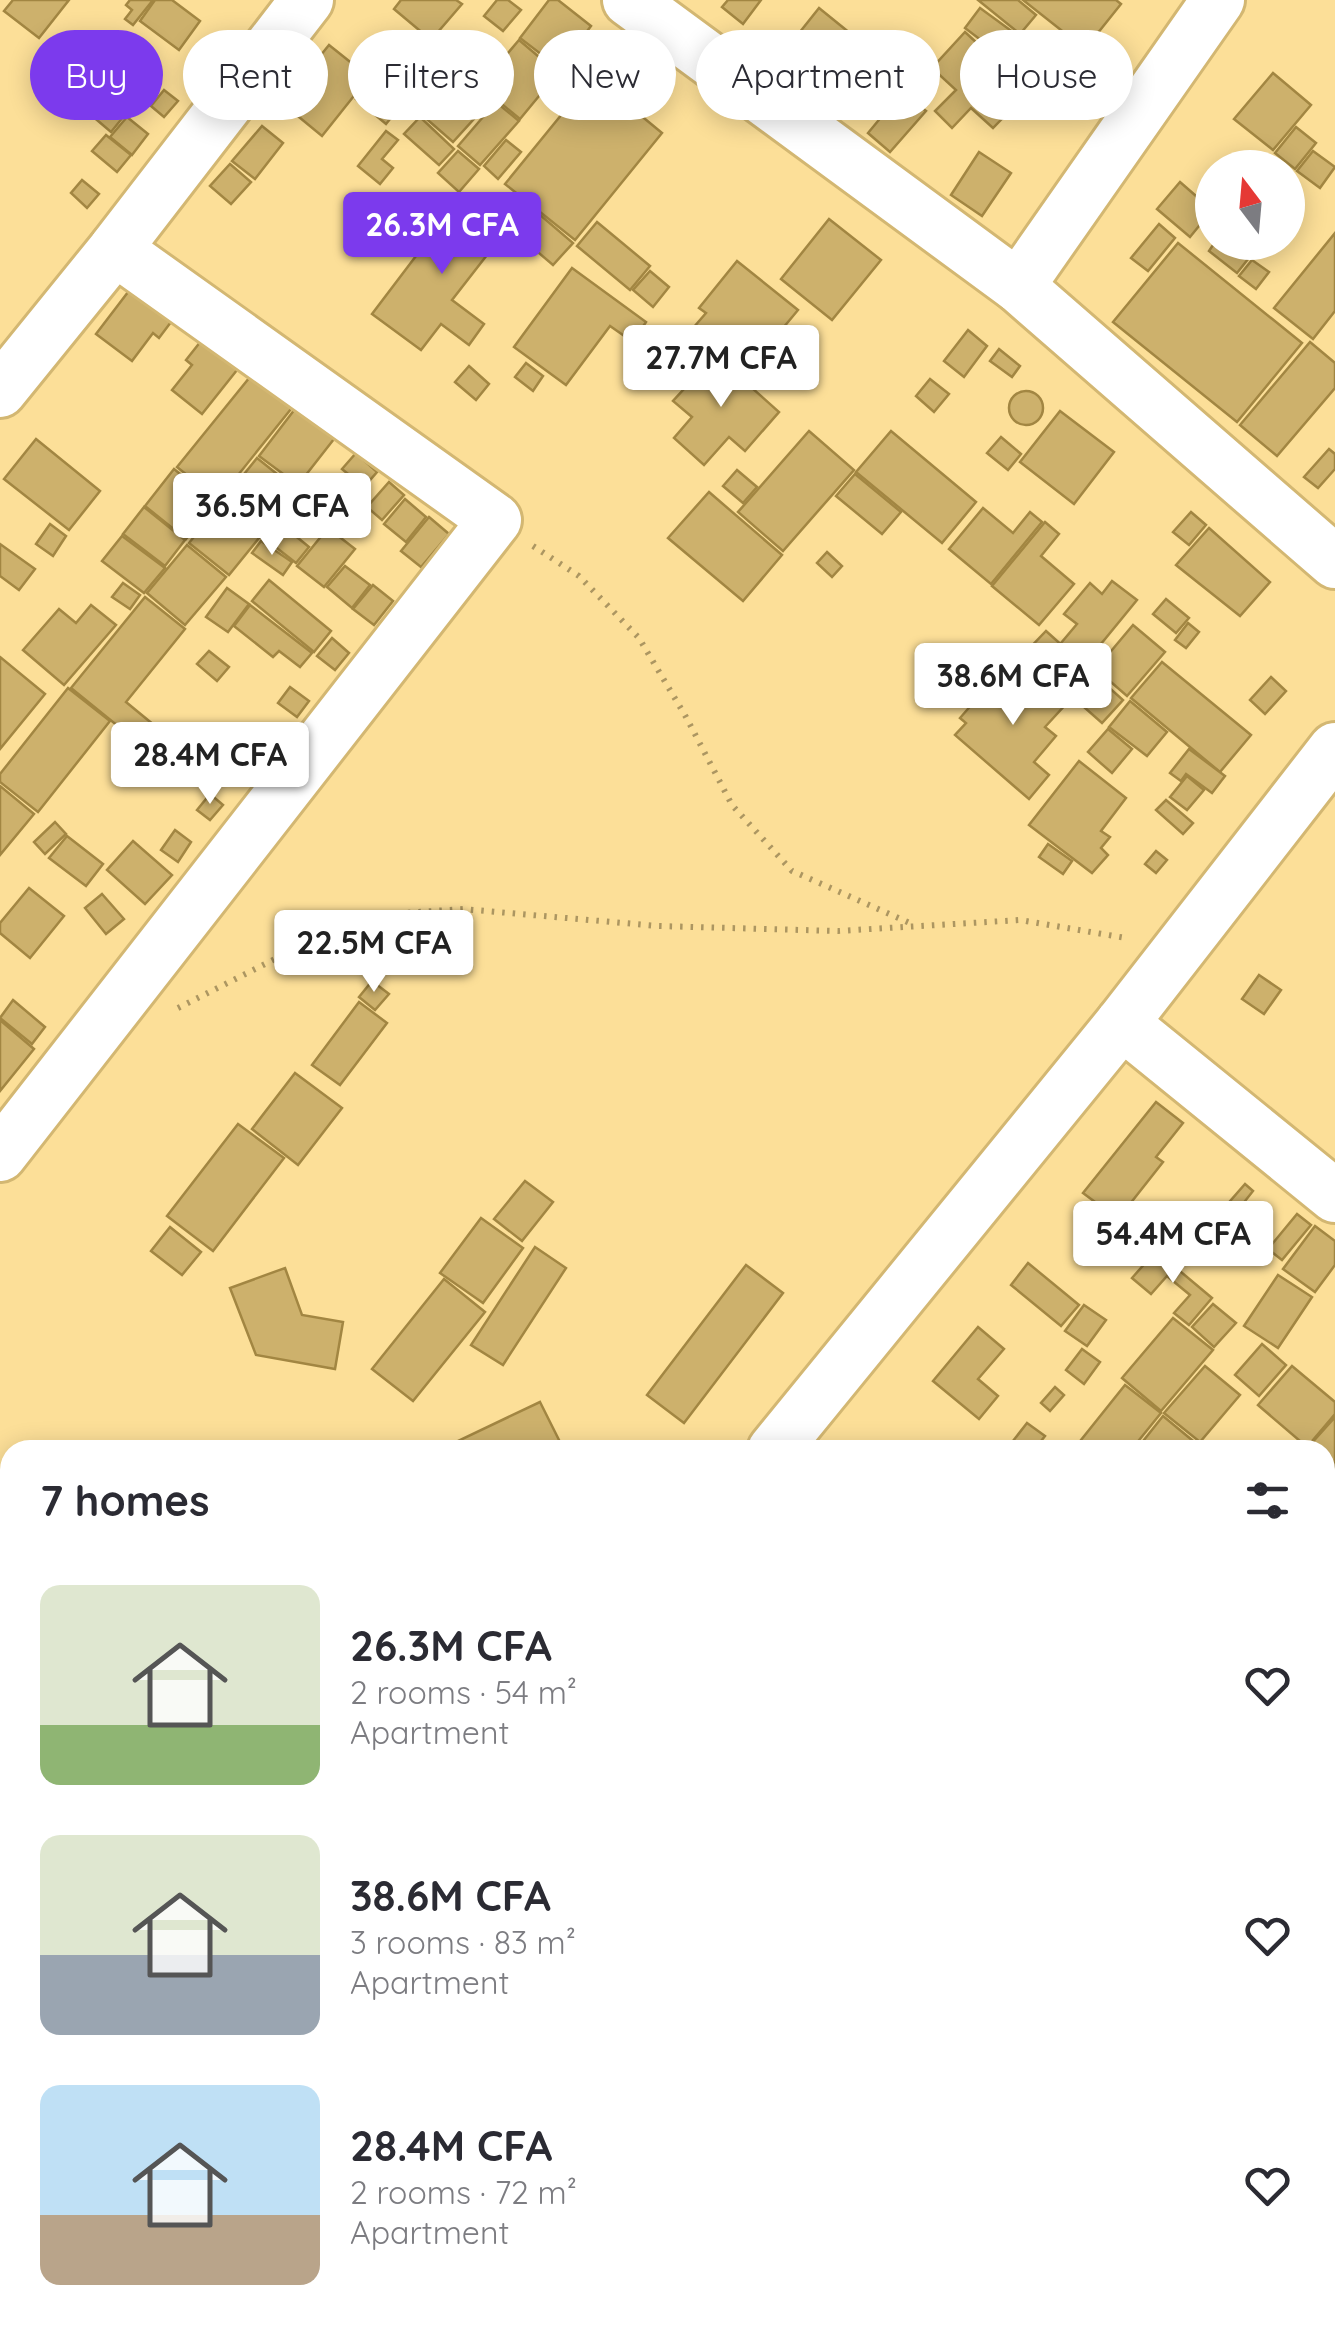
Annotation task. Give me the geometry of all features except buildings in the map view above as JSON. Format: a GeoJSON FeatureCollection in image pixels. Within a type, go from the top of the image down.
{"type":"FeatureCollection","features":[{"type":"Feature","properties":{"kind":"street"},"geometry":{"type":"LineString","coordinates":[[0,391],[307,0]]}},
{"type":"Feature","properties":{"kind":"street"},"geometry":{"type":"LineString","coordinates":[[630,0],[1018,286],[1335,562]]}},
{"type":"Feature","properties":{"kind":"street"},"geometry":{"type":"LineString","coordinates":[[1018,286],[1218,0]]}},
{"type":"Feature","properties":{"kind":"street"},"geometry":{"type":"LineString","coordinates":[[0,1155],[495,520],[114,249]]}},
{"type":"Feature","properties":{"kind":"street"},"geometry":{"type":"LineString","coordinates":[[782,1440],[1122,1023],[1335,750]]}},
{"type":"Feature","properties":{"kind":"street"},"geometry":{"type":"LineString","coordinates":[[1122,1023],[1335,1196]]}},
{"type":"Feature","properties":{"kind":"path"},"geometry":{"type":"LineString","coordinates":[[495,520],[579,576],[639,638],[732,804],[792,871],[917,926]]}},
{"type":"Feature","properties":{"kind":"path"},"geometry":{"type":"LineString","coordinates":[[172,1012],[360,916],[463,909],[658,926],[838,931],[1020,920],[1182,948]]}}]}
